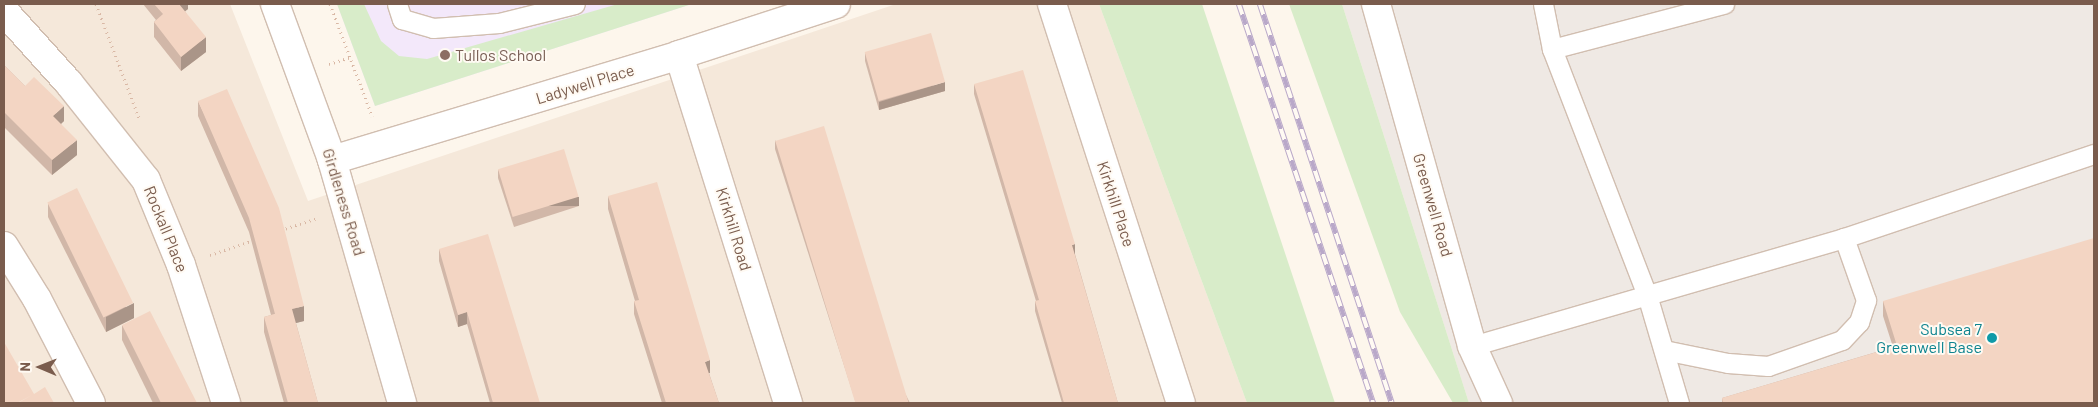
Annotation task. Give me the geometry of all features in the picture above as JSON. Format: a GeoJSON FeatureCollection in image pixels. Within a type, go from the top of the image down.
{"type":"FeatureCollection","features":[{"type":"Feature","properties":{"kind":"street","name":"Girdleness Road"},"geometry":{"type":"LineString","coordinates":[[275,4],[332,160],[402,403]]}},
{"type":"Feature","properties":{"kind":"street","name":"Ladywell Place"},"geometry":{"type":"LineString","coordinates":[[332,160],[679,55],[836,4]]}},
{"type":"Feature","properties":{"kind":"street","name":"Kirkhill Place"},"geometry":{"type":"LineString","coordinates":[[1052,4],[1180,403]]}},
{"type":"Feature","properties":{"kind":"street","name":"Greenwell Road"},"geometry":{"type":"LineString","coordinates":[[1376,4],[1472,346],[1498,403]]}},
{"type":"Feature","properties":{"kind":"street","name":"Rockall Place"},"geometry":{"type":"LineString","coordinates":[[4,11],[68,82],[146,180],[182,265],[226,403]]}},
{"type":"Feature","properties":{"kind":"street","name":"Kirkhill Road"},"geometry":{"type":"LineString","coordinates":[[679,55],[788,403]]}},
{"type":"Feature","properties":{"kind":"street"},"geometry":{"type":"LineString","coordinates":[[4,246],[37,299],[91,403]]}},
{"type":"Feature","properties":{"kind":"lane"},"geometry":{"type":"LineString","coordinates":[[397,4],[402,19],[433,28],[499,23],[575,4]]}},
{"type":"Feature","properties":{"kind":"lane"},"geometry":{"type":"LineString","coordinates":[[1543,4],[1552,49],[1648,295],[1679,403]]}},
{"type":"Feature","properties":{"kind":"lane"},"geometry":{"type":"LineString","coordinates":[[1552,49],[1724,4]]}},
{"type":"Feature","properties":{"kind":"lane"},"geometry":{"type":"LineString","coordinates":[[1472,346],[1844,238],[2094,154]]}},
{"type":"Feature","properties":{"kind":"lane"},"geometry":{"type":"LineString","coordinates":[[1664,350],[1728,363],[1768,366],[1842,340],[1859,322],[1866,300],[1844,238]]}},
{"type":"Feature","properties":{"kind":"path"},"geometry":{"type":"LineString","coordinates":[[96,4],[141,122]]}},
{"type":"Feature","properties":{"kind":"path"},"geometry":{"type":"LineString","coordinates":[[330,4],[383,145]]}},
{"type":"Feature","properties":{"kind":"path"},"geometry":{"type":"LineString","coordinates":[[276,232],[347,210]]}},
{"type":"Feature","properties":{"kind":"path"},"geometry":{"type":"LineString","coordinates":[[182,265],[259,238]]}},
{"type":"Feature","properties":{"kind":"shaded area"},"geometry":{"type":"Polygon","coordinates":[[[4,4],[230,4],[308,201],[896,4],[1099,4],[1247,403],[4,403],[4,4]]]}},
{"type":"Feature","properties":{"kind":"shaded area","name":"Tullos School"},"geometry":{"type":"Polygon","coordinates":[[[337,4],[692,4],[375,106],[337,4]]]}},
{"type":"Feature","properties":{"kind":"shaded area"},"geometry":{"type":"Polygon","coordinates":[[[1342,4],[2094,4],[2094,403],[1469,403],[1342,4]]]}},
{"type":"Feature","properties":{"kind":"green space"},"geometry":{"type":"Polygon","coordinates":[[[337,4],[364,4],[381,41],[399,56],[427,59],[618,4],[692,4],[375,106],[337,4]]]}},
{"type":"Feature","properties":{"kind":"green space"},"geometry":{"type":"Polygon","coordinates":[[[1099,4],[1202,4],[1335,403],[1247,403],[1099,4]]]}},
{"type":"Feature","properties":{"kind":"green space"},"geometry":{"type":"Polygon","coordinates":[[[1289,4],[1342,4],[1469,403],[1453,403],[1400,312],[1289,4]]]}},
{"type":"Feature","properties":{"kind":"building"},"geometry":{"type":"Polygon","coordinates":[[[154,4],[179,4],[206,37],[181,57],[154,22],[163,14],[154,4]]]}},
{"type":"Feature","properties":{"kind":"building"},"geometry":{"type":"Polygon","coordinates":[[[931,33],[945,82],[879,101],[865,52],[931,33]]]}},
{"type":"Feature","properties":{"kind":"building"},"geometry":{"type":"Polygon","coordinates":[[[4,65],[25,86],[34,77],[64,106],[53,116],[77,140],[52,160],[4,112],[4,65]]]}},
{"type":"Feature","properties":{"kind":"building"},"geometry":{"type":"Polygon","coordinates":[[[1023,70],[1075,244],[1072,245],[1118,403],[1064,403],[1035,301],[1039,300],[974,84],[1023,70]]]}},
{"type":"Feature","properties":{"kind":"building"},"geometry":{"type":"Polygon","coordinates":[[[227,89],[279,208],[304,306],[292,309],[318,403],[288,403],[264,317],[275,314],[249,218],[198,101],[227,89]]]}},
{"type":"Feature","properties":{"kind":"building"},"geometry":{"type":"Polygon","coordinates":[[[824,126],[909,403],[855,403],[775,141],[824,126]]]}},
{"type":"Feature","properties":{"kind":"building"},"geometry":{"type":"Polygon","coordinates":[[[564,149],[579,197],[513,217],[498,169],[564,149]]]}},
{"type":"Feature","properties":{"kind":"building"},"geometry":{"type":"Polygon","coordinates":[[[657,182],[710,360],[705,362],[719,403],[666,403],[634,301],[639,300],[608,196],[657,182]]]}},
{"type":"Feature","properties":{"kind":"building"},"geometry":{"type":"Polygon","coordinates":[[[77,188],[133,303],[103,318],[47,202],[77,188]]]}},
{"type":"Feature","properties":{"kind":"building"},"geometry":{"type":"Polygon","coordinates":[[[488,234],[540,403],[493,403],[467,312],[458,315],[439,249],[488,234]]]}},
{"type":"Feature","properties":{"kind":"building","name":"Subsea 7 Greenwell Base"},"geometry":{"type":"Polygon","coordinates":[[[2094,238],[2094,403],[1723,403],[1722,398],[1897,346],[1883,301],[2094,238]]]}},
{"type":"Feature","properties":{"kind":"building"},"geometry":{"type":"Polygon","coordinates":[[[150,311],[197,403],[161,403],[122,325],[150,311]]]}},
{"type":"Feature","properties":{"kind":"building"},"geometry":{"type":"Polygon","coordinates":[[[4,342],[34,394],[45,387],[54,403],[18,403],[32,395],[17,403],[4,403],[4,342]]]}},
{"type":"Feature","properties":{"kind":"railway"},"geometry":{"type":"LineString","coordinates":[[1239,4],[1373,403]]}},
{"type":"Feature","properties":{"kind":"railway"},"geometry":{"type":"LineString","coordinates":[[1260,4],[1392,403]]}},
{"type":"Feature","properties":{"kind":"place","name":"Tullos School"},"geometry":{"type":"Point","coordinates":[445,55]}},
{"type":"Feature","properties":{"kind":"place","name":"Subsea 7 Greenwell Base"},"geometry":{"type":"Point","coordinates":[1992,338]}}]}
